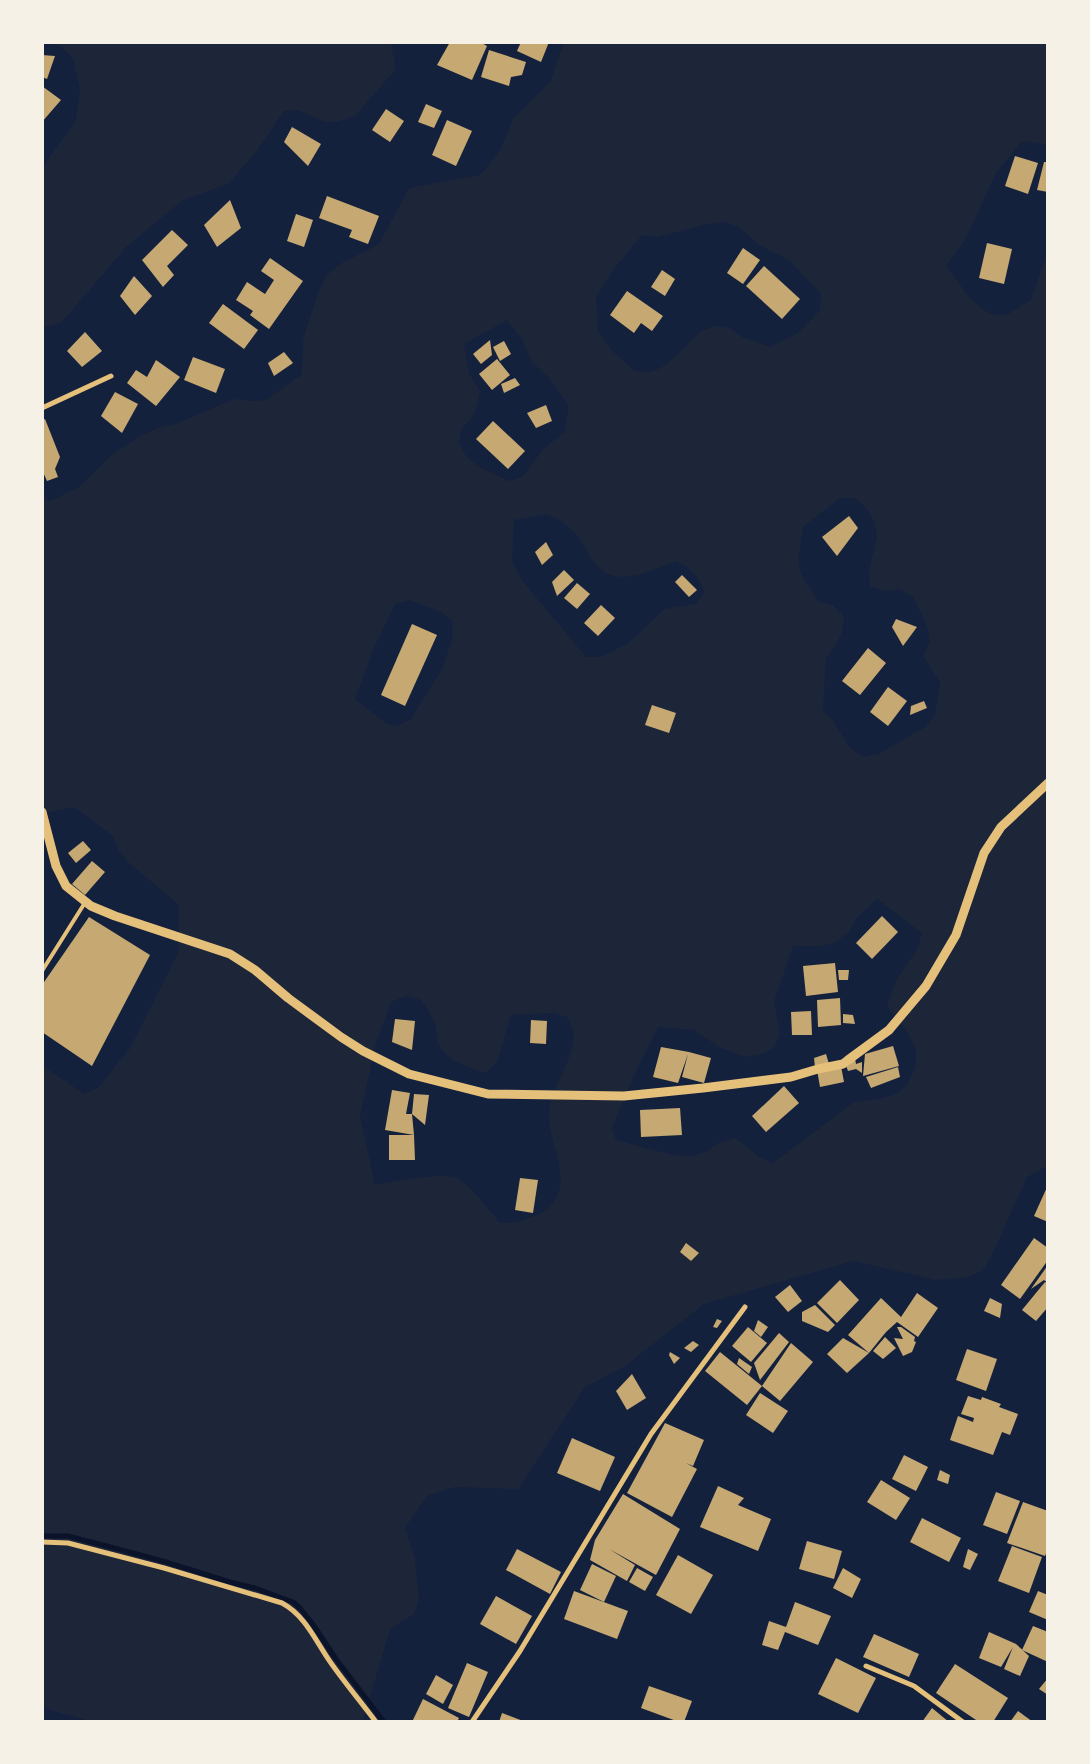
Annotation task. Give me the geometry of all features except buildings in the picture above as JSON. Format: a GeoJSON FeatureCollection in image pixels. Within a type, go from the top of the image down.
{"type":"FeatureCollection","features":[{"type":"Feature","properties":{"kind":"street"},"geometry":{"type":"LineString","coordinates":[[42,408],[111,376]]}},
{"type":"Feature","properties":{"kind":"street"},"geometry":{"type":"LineString","coordinates":[[42,812],[56,866],[66,886],[91,906],[115,916],[230,954],[255,970],[288,998],[341,1037],[363,1051],[409,1074],[488,1094],[624,1096],[791,1077],[842,1064],[890,1030],[926,986],[956,935],[984,853],[1000,827],[1048,783]]}},
{"type":"Feature","properties":{"kind":"street"},"geometry":{"type":"LineString","coordinates":[[472,1722],[524,1644],[651,1434],[745,1307]]}},
{"type":"Feature","properties":{"kind":"street"},"geometry":{"type":"LineString","coordinates":[[42,1542],[68,1542],[282,1603],[296,1612],[331,1663],[376,1722]]}},
{"type":"Feature","properties":{"kind":"street"},"geometry":{"type":"LineString","coordinates":[[866,1666],[914,1686],[963,1722]]}},
{"type":"Feature","properties":{"kind":"lane"},"geometry":{"type":"LineString","coordinates":[[42,972],[86,902]]}},
{"type":"Feature","properties":{"kind":"shaded area"},"geometry":{"type":"Polygon","coordinates":[[[56,43],[391,43],[396,69],[355,116],[339,121],[325,122],[298,110],[284,111],[256,152],[228,184],[183,200],[126,247],[61,323],[43,328],[43,166],[76,119],[80,89],[73,59],[56,43]]]}},
{"type":"Feature","properties":{"kind":"shaded area"},"geometry":{"type":"Polygon","coordinates":[[[564,43],[1047,43],[1047,145],[1022,141],[996,173],[965,240],[946,265],[977,305],[985,311],[1003,315],[1014,311],[1031,300],[1046,257],[1047,246],[1047,1166],[1027,1177],[991,1257],[982,1271],[968,1277],[937,1280],[853,1261],[704,1304],[625,1366],[585,1387],[518,1489],[455,1487],[427,1496],[405,1528],[415,1558],[419,1600],[414,1614],[390,1629],[363,1721],[90,1721],[43,1708],[42,1065],[84,1094],[98,1088],[130,1048],[179,951],[178,904],[129,863],[119,851],[113,836],[74,807],[43,812],[43,497],[50,501],[79,487],[113,454],[142,435],[161,427],[176,424],[234,399],[266,400],[302,374],[303,341],[318,293],[327,275],[340,264],[379,244],[409,188],[480,175],[500,150],[513,119],[550,82],[564,43]],[[723,222],[707,224],[658,237],[642,235],[614,269],[596,297],[598,331],[612,351],[635,371],[651,372],[666,365],[700,332],[714,326],[730,328],[742,337],[770,347],[798,333],[820,310],[821,294],[789,260],[761,246],[737,226],[723,222]],[[507,320],[464,344],[469,374],[480,391],[475,412],[461,429],[459,442],[466,456],[479,467],[509,481],[517,479],[524,475],[543,449],[564,433],[569,406],[549,378],[532,362],[522,339],[507,320]],[[840,498],[803,527],[798,560],[801,574],[818,601],[833,605],[844,617],[842,632],[836,645],[826,658],[823,710],[833,721],[850,748],[864,757],[879,754],[925,727],[935,715],[940,682],[923,656],[930,642],[927,626],[913,597],[900,589],[885,591],[870,586],[869,570],[877,537],[875,523],[867,509],[855,498],[840,498]],[[547,514],[514,520],[512,561],[522,580],[586,657],[601,657],[629,643],[664,609],[695,604],[705,593],[694,574],[676,561],[649,572],[632,576],[620,577],[603,571],[591,558],[575,533],[562,522],[547,514]],[[410,600],[395,604],[374,648],[355,699],[387,724],[397,726],[411,719],[443,667],[453,636],[452,621],[441,612],[410,600]],[[877,899],[857,918],[849,931],[836,942],[822,946],[793,946],[774,1002],[780,1033],[775,1047],[762,1054],[746,1057],[719,1047],[694,1030],[658,1027],[634,1075],[612,1129],[616,1140],[673,1155],[691,1156],[706,1152],[718,1143],[735,1138],[759,1157],[773,1163],[854,1102],[883,1098],[903,1089],[913,1072],[916,1053],[913,1042],[887,1006],[897,978],[917,950],[922,933],[877,899]],[[406,996],[391,1002],[376,1043],[360,1116],[375,1185],[440,1176],[457,1178],[473,1192],[500,1223],[527,1219],[542,1213],[552,1204],[561,1180],[560,1168],[550,1129],[550,1104],[572,1048],[573,1031],[567,1017],[553,1013],[511,1015],[497,1062],[486,1073],[465,1066],[446,1055],[437,1041],[436,1027],[428,1009],[421,1000],[406,996]]]}},
{"type":"Feature","properties":{"kind":"waterway"},"geometry":{"type":"LineString","coordinates":[[42,1536],[68,1536],[118,1549],[255,1588],[293,1602],[312,1623],[336,1659],[384,1722]]}}]}
